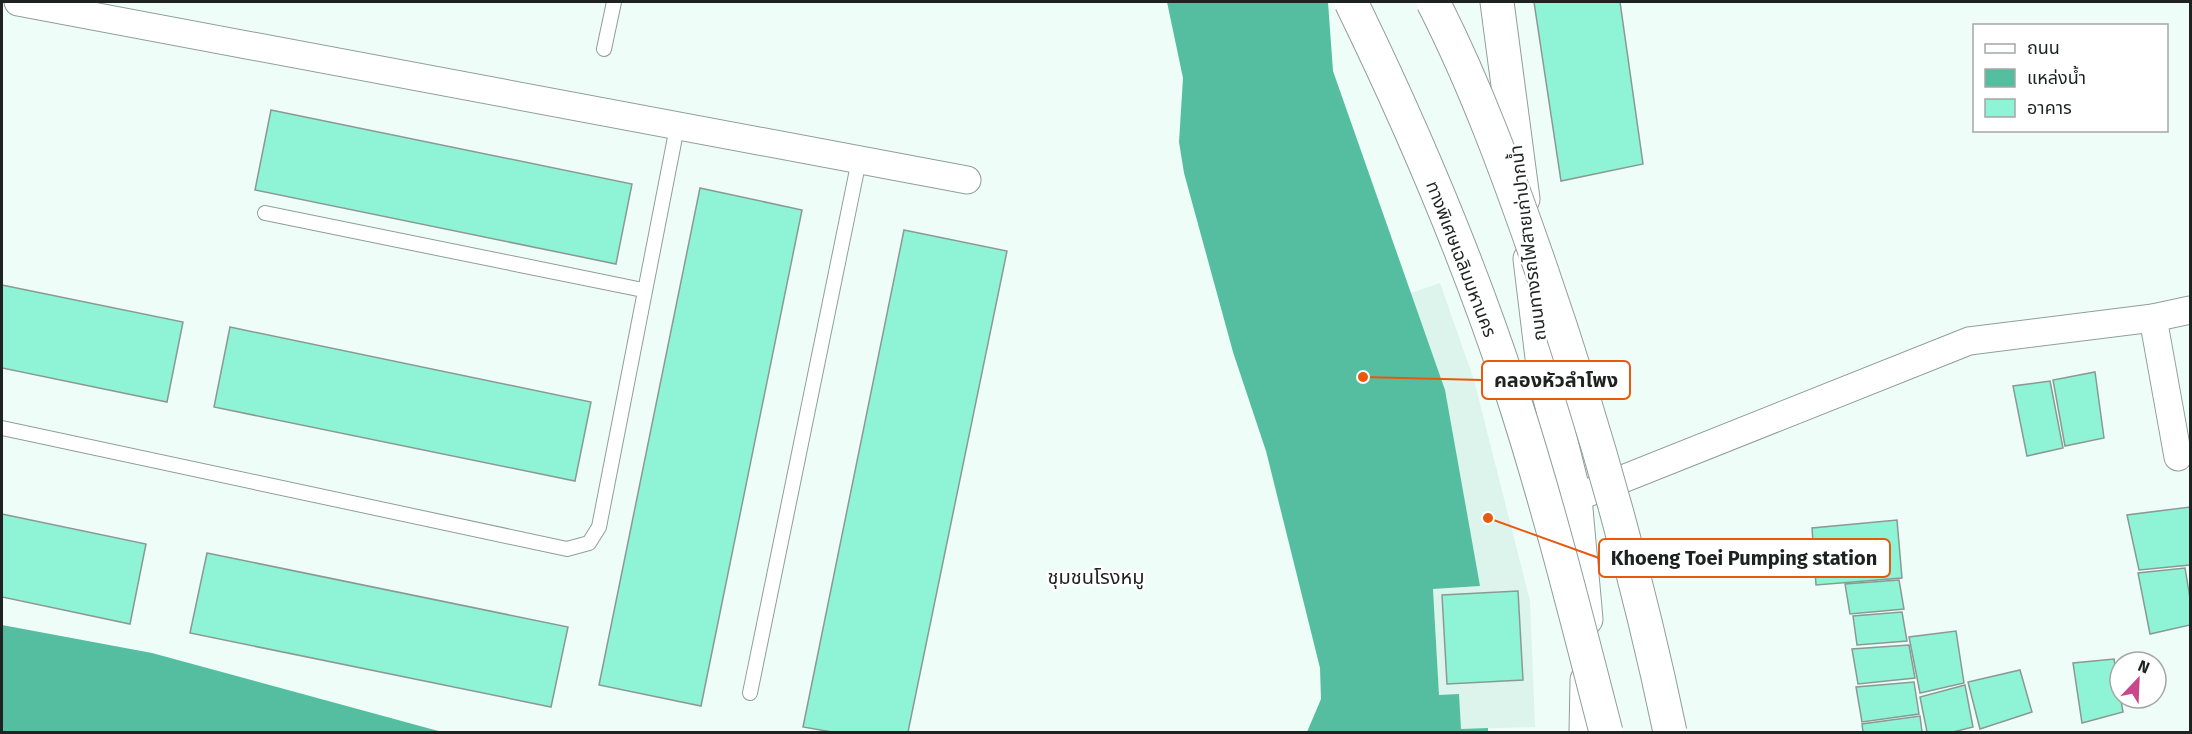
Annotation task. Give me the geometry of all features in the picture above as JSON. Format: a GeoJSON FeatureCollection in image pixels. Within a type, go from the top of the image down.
{"type":"FeatureCollection","features":[{"type":"Feature","properties":{"kind":"main road","name":"ทางพิเศษเฉลิมมหานคร"},"geometry":{"type":"LineString","coordinates":[[1351,2],[1445,210],[1512,395],[1564,570],[1606,732]]}},
{"type":"Feature","properties":{"kind":"main road"},"geometry":{"type":"LineString","coordinates":[[1433,2],[1507,172],[1573,363],[1627,549],[1670,732]]}},
{"type":"Feature","properties":{"kind":"main road","name":"ถนนทางรถไฟสายเก่าปากน้ำ"},"geometry":{"type":"LineString","coordinates":[[1497,2],[1544,374],[1575,498],[1586,617],[1586,732]]}},
{"type":"Feature","properties":{"kind":"street"},"geometry":{"type":"LineString","coordinates":[[18,2],[967,180]]}},
{"type":"Feature","properties":{"kind":"street"},"geometry":{"type":"LineString","coordinates":[[1575,498],[1969,341],[2153,318],[2190,310]]}},
{"type":"Feature","properties":{"kind":"street"},"geometry":{"type":"LineString","coordinates":[[2153,318],[2178,457]]}},
{"type":"Feature","properties":{"kind":"lane"},"geometry":{"type":"LineString","coordinates":[[604,49],[614,2]]}},
{"type":"Feature","properties":{"kind":"lane"},"geometry":{"type":"LineString","coordinates":[[2,428],[567,549],[589,543],[599,527],[643,290],[677,127]]}},
{"type":"Feature","properties":{"kind":"lane"},"geometry":{"type":"LineString","coordinates":[[750,693],[859,160]]}},
{"type":"Feature","properties":{"kind":"lane"},"geometry":{"type":"LineString","coordinates":[[265,213],[643,290]]}},
{"type":"Feature","properties":{"kind":"shaded area"},"geometry":{"type":"Polygon","coordinates":[[[1440,283],[1474,380],[1530,601],[1535,727],[1461,729],[1439,696],[1433,589],[1480,586],[1266,451],[1233,353],[1440,283]]]}},
{"type":"Feature","properties":{"kind":"water"},"geometry":{"type":"Polygon","coordinates":[[[1167,2],[1328,2],[1333,71],[1445,390],[1480,586],[1433,589],[1439,695],[1459,694],[1461,729],[1488,728],[1488,732],[1307,732],[1321,699],[1320,668],[1266,451],[1233,352],[1184,173],[1179,142],[1183,78],[1167,2]]]}},
{"type":"Feature","properties":{"kind":"water"},"geometry":{"type":"Polygon","coordinates":[[[2,625],[152,653],[442,732],[2,732],[2,625]]]}},
{"type":"Feature","properties":{"kind":"building"},"geometry":{"type":"Polygon","coordinates":[[[1534,2],[1620,2],[1643,164],[1561,181],[1534,2]]]}},
{"type":"Feature","properties":{"kind":"building"},"geometry":{"type":"Polygon","coordinates":[[[271,110],[632,184],[616,264],[255,190],[271,110]]]}},
{"type":"Feature","properties":{"kind":"building"},"geometry":{"type":"Polygon","coordinates":[[[700,188],[802,210],[701,706],[599,685],[700,188]]]}},
{"type":"Feature","properties":{"kind":"building"},"geometry":{"type":"Polygon","coordinates":[[[904,230],[1007,251],[908,732],[832,732],[803,727],[904,230]]]}},
{"type":"Feature","properties":{"kind":"building"},"geometry":{"type":"Polygon","coordinates":[[[2,285],[183,322],[167,402],[2,368],[2,285]]]}},
{"type":"Feature","properties":{"kind":"building"},"geometry":{"type":"Polygon","coordinates":[[[230,327],[591,402],[575,481],[214,407],[230,327]]]}},
{"type":"Feature","properties":{"kind":"building"},"geometry":{"type":"Polygon","coordinates":[[[2095,372],[2104,438],[2065,446],[2053,380],[2095,372]]]}},
{"type":"Feature","properties":{"kind":"building"},"geometry":{"type":"Polygon","coordinates":[[[2050,381],[2063,448],[2027,456],[2013,386],[2050,381]]]}},
{"type":"Feature","properties":{"kind":"building"},"geometry":{"type":"Polygon","coordinates":[[[2190,507],[2190,565],[2139,570],[2127,515],[2190,507]]]}},
{"type":"Feature","properties":{"kind":"building"},"geometry":{"type":"Polygon","coordinates":[[[2,514],[146,544],[130,624],[2,597],[2,514]]]}},
{"type":"Feature","properties":{"kind":"building"},"geometry":{"type":"Polygon","coordinates":[[[1897,520],[1902,578],[1816,585],[1812,528],[1897,520]]]}},
{"type":"Feature","properties":{"kind":"building"},"geometry":{"type":"Polygon","coordinates":[[[207,553],[568,627],[551,707],[190,633],[207,553]]]}},
{"type":"Feature","properties":{"kind":"building"},"geometry":{"type":"Polygon","coordinates":[[[2185,568],[2190,598],[2190,625],[2150,634],[2138,573],[2185,568]]]}},
{"type":"Feature","properties":{"kind":"building"},"geometry":{"type":"Polygon","coordinates":[[[1899,580],[1904,609],[1850,614],[1845,584],[1899,580]]]}},
{"type":"Feature","properties":{"kind":"building"},"geometry":{"type":"Polygon","coordinates":[[[1518,591],[1523,680],[1447,684],[1442,595],[1518,591]]]}},
{"type":"Feature","properties":{"kind":"building"},"geometry":{"type":"Polygon","coordinates":[[[1902,612],[1907,641],[1857,645],[1853,616],[1902,612]]]}},
{"type":"Feature","properties":{"kind":"building"},"geometry":{"type":"Polygon","coordinates":[[[1956,631],[1964,683],[1920,693],[1909,637],[1956,631]]]}},
{"type":"Feature","properties":{"kind":"building"},"geometry":{"type":"Polygon","coordinates":[[[1909,645],[1915,678],[1858,684],[1852,649],[1909,645]]]}},
{"type":"Feature","properties":{"kind":"building"},"geometry":{"type":"Polygon","coordinates":[[[2108,660],[2108,710],[2123,710],[2123,712],[2082,723],[2073,663],[2108,660]]]}},
{"type":"Feature","properties":{"kind":"building"},"geometry":{"type":"Polygon","coordinates":[[[2020,670],[2032,712],[1980,729],[1968,682],[2020,670]]]}},
{"type":"Feature","properties":{"kind":"building"},"geometry":{"type":"Polygon","coordinates":[[[1914,682],[1919,714],[1862,722],[1856,687],[1914,682]]]}},
{"type":"Feature","properties":{"kind":"building"},"geometry":{"type":"Polygon","coordinates":[[[1965,685],[1973,727],[1953,732],[1927,732],[1920,697],[1965,685]]]}},
{"type":"Feature","properties":{"kind":"building"},"geometry":{"type":"Polygon","coordinates":[[[1920,716],[1922,732],[1863,732],[1862,724],[1920,716]]]}},
{"type":"Feature","properties":{"kind":"place","name":"คลองหัวลำโพง"},"geometry":{"type":"Point","coordinates":[1363,377]}},
{"type":"Feature","properties":{"kind":"place","name":"Khoeng Toei Pumping station"},"geometry":{"type":"Point","coordinates":[1488,518]}},
{"type":"Feature","properties":{"kind":"district","name":"ชุมชนโรงหมู"},"geometry":{"type":"Point","coordinates":[1096,577]}}]}
